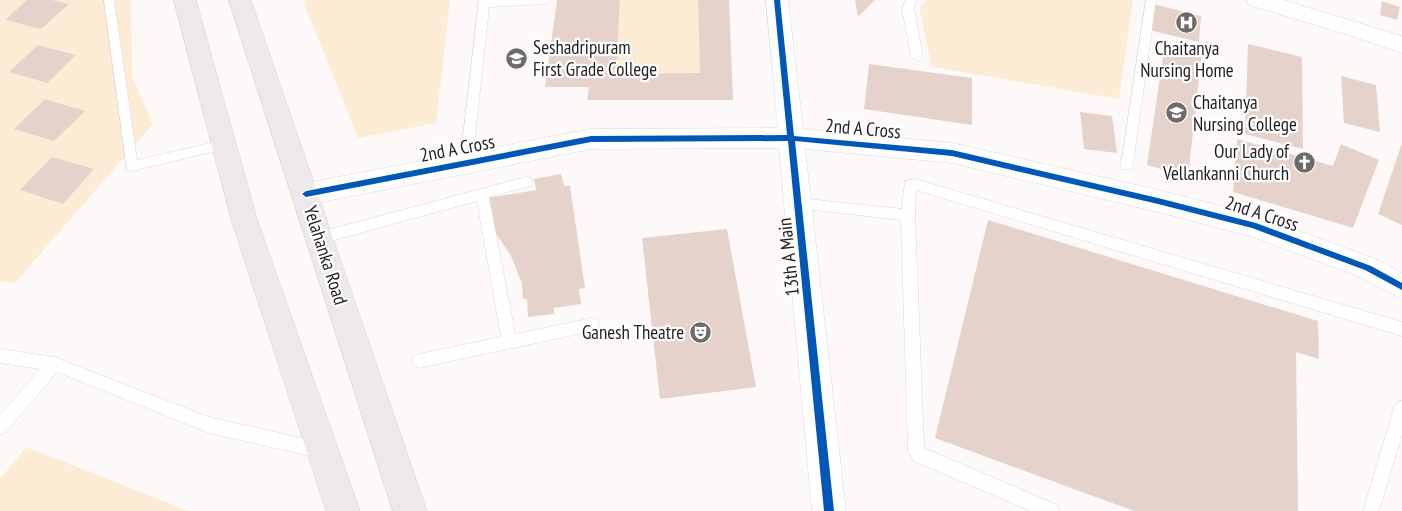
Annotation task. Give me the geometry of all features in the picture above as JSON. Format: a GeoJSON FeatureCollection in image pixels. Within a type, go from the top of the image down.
{"type":"FeatureCollection","features":[{"type":"Feature","properties":{"kind":"main road"},"geometry":{"type":"LineString","coordinates":[[185,0],[244,219],[343,511]]}},
{"type":"Feature","properties":{"kind":"main road","name":"Yelahanka Road"},"geometry":{"type":"LineString","coordinates":[[240,0],[410,511]]}},
{"type":"Feature","properties":{"kind":"street","name":"13th A Main"},"geometry":{"type":"LineString","coordinates":[[777,0],[829,511]]}},
{"type":"Feature","properties":{"kind":"street"},"geometry":{"type":"LineString","coordinates":[[1257,0],[1402,45]]}},
{"type":"Feature","properties":{"kind":"street","name":"2nd A Cross"},"geometry":{"type":"LineString","coordinates":[[306,194],[591,138],[792,138],[952,153],[1158,201],[1253,225],[1368,268],[1402,286]]}},
{"type":"Feature","properties":{"kind":"lane"},"geometry":{"type":"LineString","coordinates":[[109,0],[132,166],[224,145]]}},
{"type":"Feature","properties":{"kind":"lane"},"geometry":{"type":"LineString","coordinates":[[466,163],[484,2],[547,0]]}},
{"type":"Feature","properties":{"kind":"lane"},"geometry":{"type":"LineString","coordinates":[[911,0],[908,8],[917,57]]}},
{"type":"Feature","properties":{"kind":"lane"},"geometry":{"type":"LineString","coordinates":[[1127,165],[1151,0]]}},
{"type":"Feature","properties":{"kind":"lane"},"geometry":{"type":"LineString","coordinates":[[320,238],[526,182]]}},
{"type":"Feature","properties":{"kind":"lane"},"geometry":{"type":"LineString","coordinates":[[1051,511],[919,455],[916,450],[908,215],[908,192],[910,185],[915,184],[1402,329]]}},
{"type":"Feature","properties":{"kind":"lane"},"geometry":{"type":"LineString","coordinates":[[482,194],[509,341]]}},
{"type":"Feature","properties":{"kind":"lane"},"geometry":{"type":"LineString","coordinates":[[798,203],[908,215]]}},
{"type":"Feature","properties":{"kind":"lane"},"geometry":{"type":"LineString","coordinates":[[419,361],[592,325]]}},
{"type":"Feature","properties":{"kind":"lane"},"geometry":{"type":"LineString","coordinates":[[0,356],[54,364],[209,425],[324,451]]}},
{"type":"Feature","properties":{"kind":"lane"},"geometry":{"type":"LineString","coordinates":[[0,427],[54,364]]}},
{"type":"Feature","properties":{"kind":"lane"},"geometry":{"type":"LineString","coordinates":[[1371,511],[1402,408]]}},
{"type":"Feature","properties":{"kind":"shaded area"},"geometry":{"type":"Polygon","coordinates":[[[0,0],[131,0],[132,76],[153,124],[15,283],[0,281],[0,0]]]}},
{"type":"Feature","properties":{"kind":"shaded area"},"geometry":{"type":"Polygon","coordinates":[[[450,0],[436,123],[358,138],[303,1],[450,0]]]}},
{"type":"Feature","properties":{"kind":"shaded area"},"geometry":{"type":"Polygon","coordinates":[[[620,0],[698,0],[700,73],[616,74],[620,0]]]}},
{"type":"Feature","properties":{"kind":"shaded area"},"geometry":{"type":"Polygon","coordinates":[[[928,0],[1133,0],[1119,99],[932,67],[919,7],[928,0]]]}},
{"type":"Feature","properties":{"kind":"shaded area"},"geometry":{"type":"Polygon","coordinates":[[[26,447],[189,511],[0,511],[0,479],[26,447]]]}},
{"type":"Feature","properties":{"kind":"building"},"geometry":{"type":"Polygon","coordinates":[[[27,0],[52,0],[69,4],[41,29],[5,20],[27,0]]]}},
{"type":"Feature","properties":{"kind":"building"},"geometry":{"type":"Polygon","coordinates":[[[557,0],[620,0],[616,74],[700,73],[698,0],[729,0],[733,100],[587,100],[589,87],[545,87],[557,0]]]}},
{"type":"Feature","properties":{"kind":"building"},"geometry":{"type":"Polygon","coordinates":[[[855,0],[875,0],[858,17],[855,0]]]}},
{"type":"Feature","properties":{"kind":"building"},"geometry":{"type":"Polygon","coordinates":[[[1382,1],[1400,7],[1397,20],[1380,15],[1382,1]]]}},
{"type":"Feature","properties":{"kind":"building"},"geometry":{"type":"Polygon","coordinates":[[[1153,4],[1201,16],[1199,42],[1149,30],[1153,4]]]}},
{"type":"Feature","properties":{"kind":"building"},"geometry":{"type":"Polygon","coordinates":[[[1165,43],[1202,52],[1188,177],[1147,165],[1165,43]]]}},
{"type":"Feature","properties":{"kind":"building"},"geometry":{"type":"Polygon","coordinates":[[[1248,44],[1302,57],[1303,149],[1245,134],[1248,44]]]}},
{"type":"Feature","properties":{"kind":"building"},"geometry":{"type":"Polygon","coordinates":[[[38,45],[76,55],[47,83],[9,72],[38,45]]]}},
{"type":"Feature","properties":{"kind":"building"},"geometry":{"type":"Polygon","coordinates":[[[869,64],[972,78],[972,125],[864,109],[869,64]]]}},
{"type":"Feature","properties":{"kind":"building"},"geometry":{"type":"Polygon","coordinates":[[[1341,76],[1376,85],[1380,132],[1344,123],[1341,76]]]}},
{"type":"Feature","properties":{"kind":"building"},"geometry":{"type":"Polygon","coordinates":[[[45,99],[85,111],[54,141],[14,129],[45,99]]]}},
{"type":"Feature","properties":{"kind":"building"},"geometry":{"type":"Polygon","coordinates":[[[1080,112],[1112,116],[1117,153],[1084,149],[1080,112]]]}},
{"type":"Feature","properties":{"kind":"building"},"geometry":{"type":"Polygon","coordinates":[[[1237,139],[1333,166],[1341,144],[1379,160],[1353,228],[1233,192],[1237,139]]]}},
{"type":"Feature","properties":{"kind":"building"},"geometry":{"type":"Polygon","coordinates":[[[1402,143],[1402,225],[1378,214],[1402,143]]]}},
{"type":"Feature","properties":{"kind":"building"},"geometry":{"type":"Polygon","coordinates":[[[52,157],[94,169],[63,204],[20,190],[52,157]]]}},
{"type":"Feature","properties":{"kind":"building"},"geometry":{"type":"Polygon","coordinates":[[[561,174],[564,186],[570,186],[585,288],[579,289],[581,304],[554,308],[554,314],[528,317],[527,299],[523,299],[522,284],[517,271],[511,256],[493,229],[488,198],[536,190],[534,179],[561,174]]]}},
{"type":"Feature","properties":{"kind":"building"},"geometry":{"type":"Polygon","coordinates":[[[988,220],[1318,321],[1319,359],[1296,352],[1298,511],[1134,511],[935,438],[988,220]]]}},
{"type":"Feature","properties":{"kind":"building"},"geometry":{"type":"Polygon","coordinates":[[[727,229],[756,387],[660,399],[642,238],[727,229]]]}},
{"type":"Feature","properties":{"kind":"cycle path"},"geometry":{"type":"LineString","coordinates":[[777,0],[829,511]]}},
{"type":"Feature","properties":{"kind":"cycle path"},"geometry":{"type":"LineString","coordinates":[[306,194],[591,139],[792,138],[952,153],[1158,201],[1253,225],[1368,268],[1402,287]]}},
{"type":"Feature","properties":{"kind":"place","name":"Chaitanya Nursing Home"},"geometry":{"type":"Point","coordinates":[1187,22]}},
{"type":"Feature","properties":{"kind":"place","name":"Seshadripuram First Grade College"},"geometry":{"type":"Point","coordinates":[517,58]}},
{"type":"Feature","properties":{"kind":"place","name":"Chaitanya Nursing College"},"geometry":{"type":"Point","coordinates":[1177,113]}},
{"type":"Feature","properties":{"kind":"place","name":"Our Lady of Vellankanni Church"},"geometry":{"type":"Point","coordinates":[1305,162]}},
{"type":"Feature","properties":{"kind":"place","name":"Ganesh Theatre"},"geometry":{"type":"Point","coordinates":[700,332]}}]}
